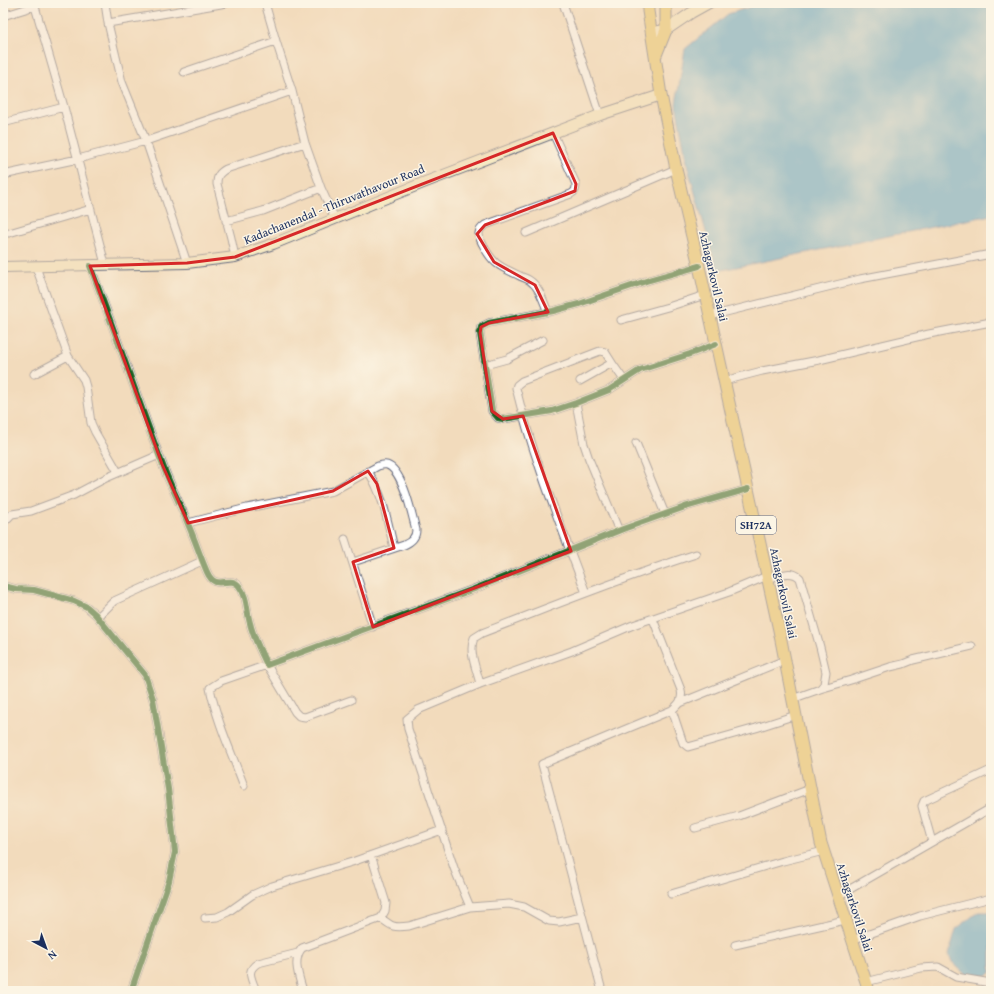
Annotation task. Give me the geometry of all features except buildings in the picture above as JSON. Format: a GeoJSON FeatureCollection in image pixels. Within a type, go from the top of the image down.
{"type":"FeatureCollection","features":[{"type":"Feature","properties":{"kind":"main road","name":"Azhagarkovil Salai"},"geometry":{"type":"LineString","coordinates":[[648,3],[648,12],[661,95],[676,168],[699,266],[785,660],[810,789],[824,851],[867,986]]}},
{"type":"Feature","properties":{"kind":"main road","name":"Azhagarkovil Salai"},"geometry":{"type":"LineString","coordinates":[[656,56],[666,30],[666,3]]}},
{"type":"Feature","properties":{"kind":"main road"},"geometry":{"type":"LineString","coordinates":[[651,32],[666,30],[709,3]]}},
{"type":"Feature","properties":{"kind":"main road","name":"Kadachanendal - Thiruvathavour Road"},"geometry":{"type":"LineString","coordinates":[[3,267],[187,263],[235,256],[273,244],[423,183],[600,115],[661,95]]}},
{"type":"Feature","properties":{"kind":"street"},"geometry":{"type":"LineString","coordinates":[[105,3],[108,23],[122,82],[146,141],[187,263]]}},
{"type":"Feature","properties":{"kind":"street"},"geometry":{"type":"LineString","coordinates":[[108,23],[227,3]]}},
{"type":"Feature","properties":{"kind":"street"},"geometry":{"type":"LineString","coordinates":[[265,3],[292,90],[305,144],[321,188],[335,219]]}},
{"type":"Feature","properties":{"kind":"street"},"geometry":{"type":"LineString","coordinates":[[563,3],[600,115]]}},
{"type":"Feature","properties":{"kind":"street"},"geometry":{"type":"LineString","coordinates":[[3,16],[34,5],[64,107],[105,264]]}},
{"type":"Feature","properties":{"kind":"street"},"geometry":{"type":"LineString","coordinates":[[184,72],[276,41]]}},
{"type":"Feature","properties":{"kind":"street"},"geometry":{"type":"LineString","coordinates":[[3,175],[78,159],[146,141],[292,90]]}},
{"type":"Feature","properties":{"kind":"street"},"geometry":{"type":"LineString","coordinates":[[3,123],[64,107]]}},
{"type":"Feature","properties":{"kind":"street"},"geometry":{"type":"LineString","coordinates":[[548,312],[540,293],[529,280],[501,267],[494,262],[488,255],[478,236],[478,232],[485,225],[571,194],[575,191],[576,184],[553,133]]}},
{"type":"Feature","properties":{"kind":"street"},"geometry":{"type":"LineString","coordinates":[[235,256],[217,184],[219,173],[226,169],[305,144]]}},
{"type":"Feature","properties":{"kind":"street"},"geometry":{"type":"LineString","coordinates":[[526,233],[676,168]]}},
{"type":"Feature","properties":{"kind":"street"},"geometry":{"type":"LineString","coordinates":[[226,221],[263,211],[321,188]]}},
{"type":"Feature","properties":{"kind":"street"},"geometry":{"type":"LineString","coordinates":[[9,233],[91,209]]}},
{"type":"Feature","properties":{"kind":"street"},"geometry":{"type":"LineString","coordinates":[[710,316],[860,278],[991,254]]}},
{"type":"Feature","properties":{"kind":"street"},"geometry":{"type":"LineString","coordinates":[[90,266],[114,328],[159,455],[188,523],[207,574],[213,582],[218,584],[231,582],[237,583],[242,589],[245,596],[250,623],[267,665],[291,708],[299,716],[305,717],[351,700]]}},
{"type":"Feature","properties":{"kind":"street"},"geometry":{"type":"LineString","coordinates":[[699,266],[650,280],[579,304],[548,312],[489,323],[481,327],[480,333],[492,411],[498,418],[503,419],[552,411],[609,390],[640,370],[683,357],[716,344]]}},
{"type":"Feature","properties":{"kind":"street"},"geometry":{"type":"LineString","coordinates":[[36,267],[68,356],[84,380],[91,424],[118,472]]}},
{"type":"Feature","properties":{"kind":"street"},"geometry":{"type":"LineString","coordinates":[[621,320],[668,308],[705,295]]}},
{"type":"Feature","properties":{"kind":"street"},"geometry":{"type":"LineString","coordinates":[[724,381],[762,371],[819,360],[929,334],[991,322]]}},
{"type":"Feature","properties":{"kind":"street"},"geometry":{"type":"LineString","coordinates":[[485,365],[507,359],[543,340]]}},
{"type":"Feature","properties":{"kind":"street"},"geometry":{"type":"LineString","coordinates":[[586,593],[571,551],[559,524],[523,416],[516,388],[519,382],[600,351],[605,352],[624,380]]}},
{"type":"Feature","properties":{"kind":"street"},"geometry":{"type":"LineString","coordinates":[[34,374],[68,356]]}},
{"type":"Feature","properties":{"kind":"street"},"geometry":{"type":"LineString","coordinates":[[580,382],[612,363]]}},
{"type":"Feature","properties":{"kind":"street"},"geometry":{"type":"LineString","coordinates":[[576,403],[584,444],[619,531]]}},
{"type":"Feature","properties":{"kind":"street"},"geometry":{"type":"LineString","coordinates":[[636,443],[665,514]]}},
{"type":"Feature","properties":{"kind":"street"},"geometry":{"type":"LineString","coordinates":[[3,522],[12,514],[31,511],[74,495],[118,472],[159,455]]}},
{"type":"Feature","properties":{"kind":"street"},"geometry":{"type":"LineString","coordinates":[[188,523],[247,508],[333,490],[383,464],[388,465],[392,468],[403,485],[416,533],[410,542],[353,562]]}},
{"type":"Feature","properties":{"kind":"street"},"geometry":{"type":"LineString","coordinates":[[368,471],[381,496],[394,548]]}},
{"type":"Feature","properties":{"kind":"street"},"geometry":{"type":"LineString","coordinates":[[244,786],[213,702],[210,688],[221,681],[373,627],[665,514],[748,489]]}},
{"type":"Feature","properties":{"kind":"street"},"geometry":{"type":"LineString","coordinates":[[345,538],[373,627]]}},
{"type":"Feature","properties":{"kind":"street"},"geometry":{"type":"LineString","coordinates":[[480,684],[472,652],[471,644],[474,638],[586,593],[696,554]]}},
{"type":"Feature","properties":{"kind":"street"},"geometry":{"type":"LineString","coordinates":[[98,618],[114,601],[202,561]]}},
{"type":"Feature","properties":{"kind":"street"},"geometry":{"type":"LineString","coordinates":[[470,907],[454,868],[408,729],[407,719],[418,710],[480,684],[572,651],[633,625],[767,578],[792,573],[800,578],[820,647],[826,672],[824,684],[820,689]]}},
{"type":"Feature","properties":{"kind":"street"},"geometry":{"type":"LineString","coordinates":[[3,586],[16,589],[34,590],[74,601],[87,607],[98,618],[145,675],[153,699],[168,789],[175,852],[169,881],[131,991]]}},
{"type":"Feature","properties":{"kind":"street"},"geometry":{"type":"LineString","coordinates":[[653,619],[681,690],[682,696],[680,703]]}},
{"type":"Feature","properties":{"kind":"street"},"geometry":{"type":"LineString","coordinates":[[792,699],[913,660],[972,646]]}},
{"type":"Feature","properties":{"kind":"street"},"geometry":{"type":"LineString","coordinates":[[602,991],[542,764],[672,710],[680,703],[785,660]]}},
{"type":"Feature","properties":{"kind":"street"},"geometry":{"type":"LineString","coordinates":[[672,710],[683,743],[688,747],[796,715]]}},
{"type":"Feature","properties":{"kind":"street"},"geometry":{"type":"LineString","coordinates":[[932,842],[922,806],[924,801],[991,770]]}},
{"type":"Feature","properties":{"kind":"street"},"geometry":{"type":"LineString","coordinates":[[696,828],[740,816],[810,789]]}},
{"type":"Feature","properties":{"kind":"street"},"geometry":{"type":"LineString","coordinates":[[838,896],[991,809]]}},
{"type":"Feature","properties":{"kind":"street"},"geometry":{"type":"LineString","coordinates":[[205,918],[217,917],[228,912],[252,896],[272,886],[371,855],[442,830]]}},
{"type":"Feature","properties":{"kind":"street"},"geometry":{"type":"LineString","coordinates":[[671,894],[782,861],[824,851]]}},
{"type":"Feature","properties":{"kind":"street"},"geometry":{"type":"LineString","coordinates":[[303,991],[296,962],[298,953],[302,948],[381,918],[385,911],[386,903],[371,855]]}},
{"type":"Feature","properties":{"kind":"street"},"geometry":{"type":"LineString","coordinates":[[852,940],[920,916],[991,898]]}},
{"type":"Feature","properties":{"kind":"street"},"geometry":{"type":"LineString","coordinates":[[381,918],[392,926],[398,928],[470,907],[509,904],[524,907],[548,921],[559,922],[582,917]]}},
{"type":"Feature","properties":{"kind":"street"},"geometry":{"type":"LineString","coordinates":[[735,945],[845,920]]}},
{"type":"Feature","properties":{"kind":"street"},"geometry":{"type":"LineString","coordinates":[[256,991],[250,976],[252,966],[258,963],[298,953]]}},
{"type":"Feature","properties":{"kind":"street"},"geometry":{"type":"LineString","coordinates":[[867,986],[921,968],[938,967],[956,977],[991,983]]}},
{"type":"Feature","properties":{"kind":"highlighted area"},"geometry":{"type":"Polygon","coordinates":[[[553,133],[576,184],[575,191],[485,225],[477,234],[494,262],[535,285],[548,312],[489,323],[481,327],[480,333],[492,411],[503,419],[523,416],[571,551],[373,627],[353,562],[394,548],[377,484],[368,471],[333,491],[188,523],[162,464],[90,266],[187,263],[235,257],[553,133]]]}},
{"type":"Feature","properties":{"kind":"water"},"geometry":{"type":"Polygon","coordinates":[[[763,3],[991,3],[991,215],[717,271],[688,168],[676,104],[685,49],[728,14],[763,3]]]}},
{"type":"Feature","properties":{"kind":"water"},"geometry":{"type":"Polygon","coordinates":[[[978,912],[991,912],[991,973],[985,976],[965,974],[952,962],[949,954],[956,929],[978,912]]]}},
{"type":"Feature","properties":{"kind":"cycle path"},"geometry":{"type":"LineString","coordinates":[[90,266],[165,471],[207,572],[215,581],[235,583],[242,590],[253,634],[267,665],[474,589],[623,529],[685,507],[748,489]]}},
{"type":"Feature","properties":{"kind":"cycle path"},"geometry":{"type":"LineString","coordinates":[[699,266],[649,280],[579,304],[553,311],[489,323],[481,327],[480,333],[492,411],[498,418],[503,419],[552,411],[609,390],[640,370],[716,344]]}},
{"type":"Feature","properties":{"kind":"cycle path"},"geometry":{"type":"LineString","coordinates":[[3,586],[16,589],[34,590],[74,601],[87,607],[95,614],[145,675],[153,699],[168,789],[175,852],[169,881],[131,991]]}}]}
